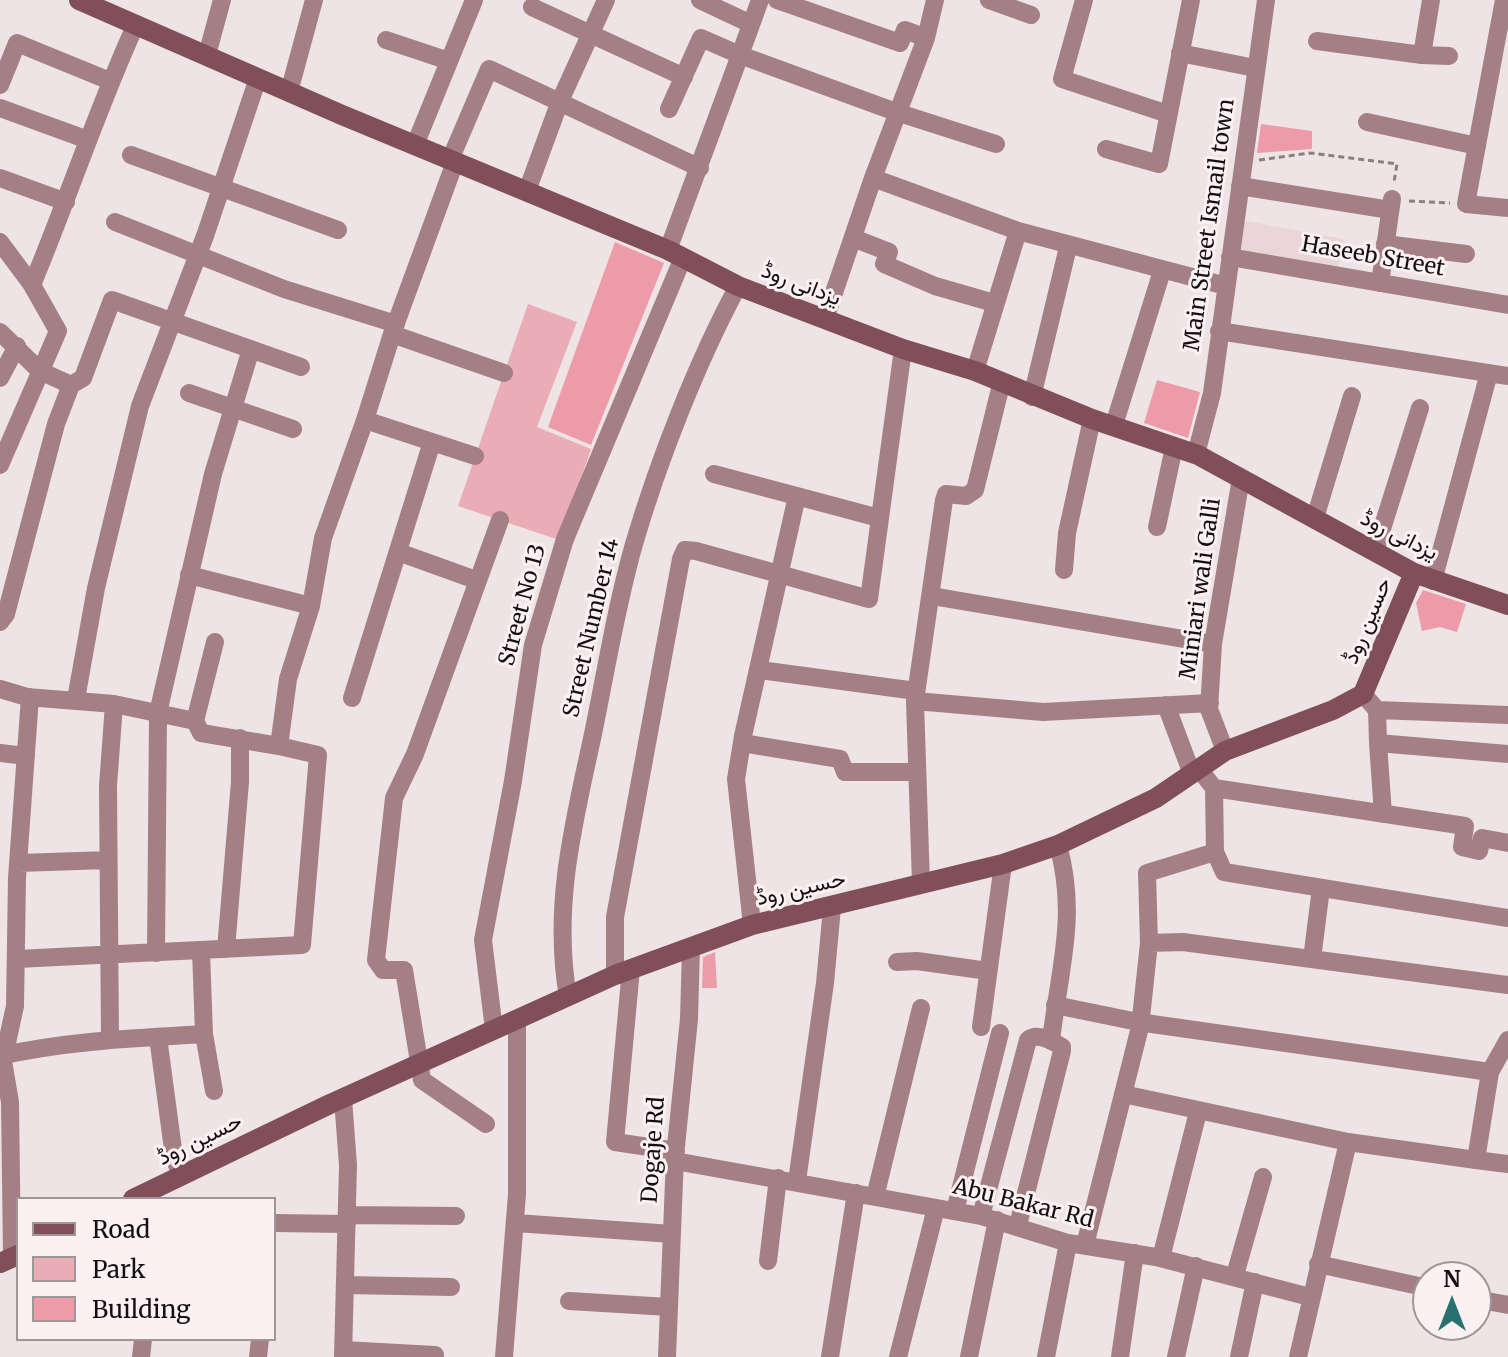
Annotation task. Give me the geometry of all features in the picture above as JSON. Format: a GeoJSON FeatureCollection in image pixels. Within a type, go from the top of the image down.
{"type":"FeatureCollection","features":[{"type":"Feature","properties":{"kind":"street","name":"یزدانی روڈ"},"geometry":{"type":"LineString","coordinates":[[79,0],[675,255],[738,286],[903,349],[975,371],[1032,397],[1196,454],[1424,577],[1508,605]]}},
{"type":"Feature","properties":{"kind":"street"},"geometry":{"type":"LineString","coordinates":[[207,55],[222,0]]}},
{"type":"Feature","properties":{"kind":"street"},"geometry":{"type":"LineString","coordinates":[[289,92],[314,0]]}},
{"type":"Feature","properties":{"kind":"street"},"geometry":{"type":"LineString","coordinates":[[415,145],[474,0]]}},
{"type":"Feature","properties":{"kind":"street"},"geometry":{"type":"LineString","coordinates":[[527,191],[560,101],[606,0]]}},
{"type":"Feature","properties":{"kind":"street"},"geometry":{"type":"LineString","coordinates":[[700,0],[751,24]]}},
{"type":"Feature","properties":{"kind":"street","name":"Street No 13"},"geometry":{"type":"LineString","coordinates":[[494,1030],[483,940],[513,781],[533,645],[565,539],[675,255],[700,168],[760,0]]}},
{"type":"Feature","properties":{"kind":"street"},"geometry":{"type":"LineString","coordinates":[[777,0],[830,9],[900,43],[905,30],[926,38]]}},
{"type":"Feature","properties":{"kind":"street"},"geometry":{"type":"LineString","coordinates":[[825,319],[896,112],[926,38],[935,0]]}},
{"type":"Feature","properties":{"kind":"street"},"geometry":{"type":"LineString","coordinates":[[989,0],[1031,15]]}},
{"type":"Feature","properties":{"kind":"street"},"geometry":{"type":"LineString","coordinates":[[1084,0],[1062,79],[1168,114]]}},
{"type":"Feature","properties":{"kind":"street"},"geometry":{"type":"LineString","coordinates":[[1106,149],[1159,164],[1191,0]]}},
{"type":"Feature","properties":{"kind":"street","name":"Main Street Ismail town"},"geometry":{"type":"LineString","coordinates":[[1196,454],[1212,393],[1266,0]]}},
{"type":"Feature","properties":{"kind":"street"},"geometry":{"type":"LineString","coordinates":[[1422,55],[1431,0]]}},
{"type":"Feature","properties":{"kind":"street"},"geometry":{"type":"LineString","coordinates":[[1506,0],[1466,204],[1508,208]]}},
{"type":"Feature","properties":{"kind":"street"},"geometry":{"type":"LineString","coordinates":[[532,7],[684,77]]}},
{"type":"Feature","properties":{"kind":"street"},"geometry":{"type":"LineString","coordinates":[[32,285],[110,81],[136,24]]}},
{"type":"Feature","properties":{"kind":"street"},"geometry":{"type":"LineString","coordinates":[[669,109],[701,38],[896,112],[996,144]]}},
{"type":"Feature","properties":{"kind":"street"},"geometry":{"type":"LineString","coordinates":[[386,40],[449,61]]}},
{"type":"Feature","properties":{"kind":"street"},"geometry":{"type":"LineString","coordinates":[[1317,41],[1449,56]]}},
{"type":"Feature","properties":{"kind":"street"},"geometry":{"type":"LineString","coordinates":[[0,85],[17,43],[110,81]]}},
{"type":"Feature","properties":{"kind":"street"},"geometry":{"type":"LineString","coordinates":[[1180,53],[1255,68]]}},
{"type":"Feature","properties":{"kind":"street"},"geometry":{"type":"LineString","coordinates":[[279,746],[288,679],[311,606],[333,502],[365,420],[452,161],[489,69],[700,168]]}},
{"type":"Feature","properties":{"kind":"street"},"geometry":{"type":"LineString","coordinates":[[76,699],[96,588],[140,406],[198,254],[258,78]]}},
{"type":"Feature","properties":{"kind":"street"},"geometry":{"type":"LineString","coordinates":[[0,108],[88,140]]}},
{"type":"Feature","properties":{"kind":"street"},"geometry":{"type":"LineString","coordinates":[[1367,122],[1477,146]]}},
{"type":"Feature","properties":{"kind":"street"},"geometry":{"type":"LineString","coordinates":[[131,155],[338,230]]}},
{"type":"Feature","properties":{"kind":"street"},"geometry":{"type":"LineString","coordinates":[[0,178],[66,202]]}},
{"type":"Feature","properties":{"kind":"street"},"geometry":{"type":"LineString","coordinates":[[873,178],[1068,247],[1226,286]]}},
{"type":"Feature","properties":{"kind":"street"},"geometry":{"type":"LineString","coordinates":[[1240,186],[1391,205],[1380,283]]}},
{"type":"Feature","properties":{"kind":"street"},"geometry":{"type":"LineString","coordinates":[[115,222],[504,373]]}},
{"type":"Feature","properties":{"kind":"street"},"geometry":{"type":"LineString","coordinates":[[975,371],[1018,231]]}},
{"type":"Feature","properties":{"kind":"street"},"geometry":{"type":"LineString","coordinates":[[853,238],[889,252],[884,264],[935,286],[994,303]]}},
{"type":"Feature","properties":{"kind":"street"},"geometry":{"type":"LineString","coordinates":[[0,242],[32,285],[58,331],[0,465]]}},
{"type":"Feature","properties":{"kind":"street"},"geometry":{"type":"LineString","coordinates":[[1385,244],[1466,254]]}},
{"type":"Feature","properties":{"kind":"street"},"geometry":{"type":"LineString","coordinates":[[1032,397],[1068,247]]}},
{"type":"Feature","properties":{"kind":"street","name":"Haseeb Street"},"geometry":{"type":"LineString","coordinates":[[1230,257],[1508,305]]}},
{"type":"Feature","properties":{"kind":"street"},"geometry":{"type":"LineString","coordinates":[[1114,425],[1162,271]]}},
{"type":"Feature","properties":{"kind":"street","name":"Street Number 14"},"geometry":{"type":"LineString","coordinates":[[568,997],[561,920],[564,868],[608,651],[639,529],[717,325],[738,286]]}},
{"type":"Feature","properties":{"kind":"street"},"geometry":{"type":"LineString","coordinates":[[0,622],[6,614],[25,530],[56,424],[71,385],[83,378],[112,300],[301,367]]}},
{"type":"Feature","properties":{"kind":"street"},"geometry":{"type":"LineString","coordinates":[[1219,331],[1499,374],[1424,577]]}},
{"type":"Feature","properties":{"kind":"street"},"geometry":{"type":"LineString","coordinates":[[0,332],[40,371],[71,385]]}},
{"type":"Feature","properties":{"kind":"street"},"geometry":{"type":"LineString","coordinates":[[0,378],[17,346]]}},
{"type":"Feature","properties":{"kind":"street"},"geometry":{"type":"LineString","coordinates":[[156,953],[158,713],[189,575],[251,349]]}},
{"type":"Feature","properties":{"kind":"street"},"geometry":{"type":"LineString","coordinates":[[623,972],[615,917],[685,550],[869,599],[903,349]]}},
{"type":"Feature","properties":{"kind":"street"},"geometry":{"type":"LineString","coordinates":[[921,884],[916,696],[944,500],[946,494],[966,496],[975,490],[1001,385]]}},
{"type":"Feature","properties":{"kind":"street"},"geometry":{"type":"LineString","coordinates":[[189,393],[293,429]]}},
{"type":"Feature","properties":{"kind":"street"},"geometry":{"type":"LineString","coordinates":[[1315,518],[1352,396]]}},
{"type":"Feature","properties":{"kind":"street"},"geometry":{"type":"LineString","coordinates":[[1375,551],[1420,408]]}},
{"type":"Feature","properties":{"kind":"street"},"geometry":{"type":"LineString","coordinates":[[1064,570],[1067,533],[1092,419]]}},
{"type":"Feature","properties":{"kind":"street"},"geometry":{"type":"LineString","coordinates":[[365,420],[475,456]]}},
{"type":"Feature","properties":{"kind":"street"},"geometry":{"type":"LineString","coordinates":[[352,698],[432,442]]}},
{"type":"Feature","properties":{"kind":"street"},"geometry":{"type":"LineString","coordinates":[[1157,527],[1174,447]]}},
{"type":"Feature","properties":{"kind":"street"},"geometry":{"type":"LineString","coordinates":[[714,474],[879,518]]}},
{"type":"Feature","properties":{"kind":"street","name":"Miniari wali Galli"},"geometry":{"type":"LineString","coordinates":[[1225,751],[1210,703],[1213,644],[1241,478]]}},
{"type":"Feature","properties":{"kind":"street"},"geometry":{"type":"LineString","coordinates":[[752,925],[736,779],[797,496]]}},
{"type":"Feature","properties":{"kind":"street"},"geometry":{"type":"LineString","coordinates":[[486,1124],[424,1083],[418,1064],[404,970],[383,970],[376,960],[394,798],[415,754],[500,520]]}},
{"type":"Feature","properties":{"kind":"street"},"geometry":{"type":"LineString","coordinates":[[398,552],[476,580]]}},
{"type":"Feature","properties":{"kind":"street"},"geometry":{"type":"LineString","coordinates":[[189,575],[311,606]]}},
{"type":"Feature","properties":{"kind":"street","name":"حسین روڈ"},"geometry":{"type":"LineString","coordinates":[[156,1193],[181,1176],[343,1099],[623,972],[752,925],[1003,864],[1058,845],[1156,798],[1225,751],[1333,710],[1370,702],[1424,577]]}},
{"type":"Feature","properties":{"kind":"street"},"geometry":{"type":"LineString","coordinates":[[932,596],[1213,644]]}},
{"type":"Feature","properties":{"kind":"street"},"geometry":{"type":"LineString","coordinates":[[17,959],[302,945],[318,755],[201,733],[195,721],[215,642]]}},
{"type":"Feature","properties":{"kind":"street"},"geometry":{"type":"LineString","coordinates":[[760,670],[916,696],[1043,712],[1210,703]]}},
{"type":"Feature","properties":{"kind":"street"},"geometry":{"type":"LineString","coordinates":[[0,689],[30,697],[114,704],[195,721]]}},
{"type":"Feature","properties":{"kind":"street"},"geometry":{"type":"LineString","coordinates":[[10,1258],[2,1056],[15,1006],[17,959],[9,909],[19,863],[30,697]]}},
{"type":"Feature","properties":{"kind":"street"},"geometry":{"type":"LineString","coordinates":[[1383,814],[1378,743],[1370,702],[1508,715]]}},
{"type":"Feature","properties":{"kind":"street"},"geometry":{"type":"LineString","coordinates":[[110,1040],[108,860],[114,704]]}},
{"type":"Feature","properties":{"kind":"street"},"geometry":{"type":"LineString","coordinates":[[1166,705],[1195,772],[1214,788],[1465,826],[1462,847],[1479,851],[1482,838],[1508,843]]}},
{"type":"Feature","properties":{"kind":"street"},"geometry":{"type":"LineString","coordinates":[[226,949],[240,782],[240,738]]}},
{"type":"Feature","properties":{"kind":"street"},"geometry":{"type":"LineString","coordinates":[[742,743],[840,759],[845,772],[916,772]]}},
{"type":"Feature","properties":{"kind":"street"},"geometry":{"type":"LineString","coordinates":[[1378,743],[1508,754]]}},
{"type":"Feature","properties":{"kind":"street"},"geometry":{"type":"LineString","coordinates":[[0,753],[26,756]]}},
{"type":"Feature","properties":{"kind":"street"},"geometry":{"type":"LineString","coordinates":[[1214,788],[1215,852],[1224,872],[1508,918]]}},
{"type":"Feature","properties":{"kind":"street"},"geometry":{"type":"LineString","coordinates":[[1051,1041],[1069,932],[1064,865],[1058,845]]}},
{"type":"Feature","properties":{"kind":"street"},"geometry":{"type":"LineString","coordinates":[[1046,1357],[1140,1027],[1138,1022],[1149,943],[1147,873],[1215,852]]}},
{"type":"Feature","properties":{"kind":"street"},"geometry":{"type":"LineString","coordinates":[[19,863],[108,860]]}},
{"type":"Feature","properties":{"kind":"street"},"geometry":{"type":"LineString","coordinates":[[981,1027],[1003,864]]}},
{"type":"Feature","properties":{"kind":"street"},"geometry":{"type":"LineString","coordinates":[[1312,959],[1321,888]]}},
{"type":"Feature","properties":{"kind":"street"},"geometry":{"type":"LineString","coordinates":[[797,1181],[825,983],[832,908]]}},
{"type":"Feature","properties":{"kind":"street"},"geometry":{"type":"LineString","coordinates":[[1149,943],[1183,942],[1508,985]]}},
{"type":"Feature","properties":{"kind":"street","name":"Dogaje Rd"},"geometry":{"type":"LineString","coordinates":[[667,1357],[676,1156],[689,1019],[691,947]]}},
{"type":"Feature","properties":{"kind":"street"},"geometry":{"type":"LineString","coordinates":[[201,951],[204,1034],[214,1091]]}},
{"type":"Feature","properties":{"kind":"street"},"geometry":{"type":"LineString","coordinates":[[897,962],[917,961],[988,971]]}},
{"type":"Feature","properties":{"kind":"street","name":"Abu Bakar Rd"},"geometry":{"type":"LineString","coordinates":[[623,972],[615,1142],[778,1178],[989,1218],[1076,1244],[1161,1258],[1310,1297]]}},
{"type":"Feature","properties":{"kind":"street"},"geometry":{"type":"LineString","coordinates":[[1055,1005],[1138,1022],[1490,1072]]}},
{"type":"Feature","properties":{"kind":"street"},"geometry":{"type":"LineString","coordinates":[[875,1197],[921,1008]]}},
{"type":"Feature","properties":{"kind":"street"},"geometry":{"type":"LineString","coordinates":[[504,1357],[516,1223],[517,1019]]}},
{"type":"Feature","properties":{"kind":"street"},"geometry":{"type":"LineString","coordinates":[[955,1211],[1000,1033]]}},
{"type":"Feature","properties":{"kind":"street"},"geometry":{"type":"LineString","coordinates":[[2,1056],[12,1051],[110,1040],[204,1034]]}},
{"type":"Feature","properties":{"kind":"street"},"geometry":{"type":"LineString","coordinates":[[158,1037],[174,1157],[181,1176]]}},
{"type":"Feature","properties":{"kind":"street"},"geometry":{"type":"LineString","coordinates":[[969,1357],[989,1218],[1028,1040],[1035,1037],[1051,1041],[1062,1047],[1062,1051],[1018,1225]]}},
{"type":"Feature","properties":{"kind":"street"},"geometry":{"type":"LineString","coordinates":[[1476,1160],[1490,1072],[1508,1040]]}},
{"type":"Feature","properties":{"kind":"street"},"geometry":{"type":"LineString","coordinates":[[1123,1094],[1348,1142],[1508,1164]]}},
{"type":"Feature","properties":{"kind":"street"},"geometry":{"type":"LineString","coordinates":[[343,1099],[348,1165],[343,1353],[435,1355]]}},
{"type":"Feature","properties":{"kind":"street"},"geometry":{"type":"LineString","coordinates":[[1161,1258],[1198,1112]]}},
{"type":"Feature","properties":{"kind":"street"},"geometry":{"type":"LineString","coordinates":[[1298,1357],[1348,1142]]}},
{"type":"Feature","properties":{"kind":"street"},"geometry":{"type":"LineString","coordinates":[[1235,1275],[1263,1177]]}},
{"type":"Feature","properties":{"kind":"street"},"geometry":{"type":"LineString","coordinates":[[768,1261],[778,1178]]}},
{"type":"Feature","properties":{"kind":"street"},"geometry":{"type":"LineString","coordinates":[[830,1357],[856,1193]]}},
{"type":"Feature","properties":{"kind":"street"},"geometry":{"type":"LineString","coordinates":[[898,1357],[936,1208]]}},
{"type":"Feature","properties":{"kind":"street"},"geometry":{"type":"LineString","coordinates":[[276,1223],[456,1216]]}},
{"type":"Feature","properties":{"kind":"street"},"geometry":{"type":"LineString","coordinates":[[516,1223],[672,1234]]}},
{"type":"Feature","properties":{"kind":"street"},"geometry":{"type":"LineString","coordinates":[[1120,1357],[1135,1253]]}},
{"type":"Feature","properties":{"kind":"street"},"geometry":{"type":"LineString","coordinates":[[1318,1264],[1412,1285]]}},
{"type":"Feature","properties":{"kind":"street"},"geometry":{"type":"LineString","coordinates":[[1176,1357],[1196,1266]]}},
{"type":"Feature","properties":{"kind":"street"},"geometry":{"type":"LineString","coordinates":[[1239,1357],[1255,1282]]}},
{"type":"Feature","properties":{"kind":"street"},"geometry":{"type":"LineString","coordinates":[[345,1285],[451,1287]]}},
{"type":"Feature","properties":{"kind":"street"},"geometry":{"type":"LineString","coordinates":[[569,1301],[669,1307]]}},
{"type":"Feature","properties":{"kind":"path"},"geometry":{"type":"LineString","coordinates":[[1244,162],[1310,153],[1397,164],[1391,205],[1466,204]]}},
{"type":"Feature","properties":{"kind":"shaded area"},"geometry":{"type":"Polygon","coordinates":[[[1235,219],[1344,239],[1338,267],[1231,248],[1235,219]]]}},
{"type":"Feature","properties":{"kind":"green space"},"geometry":{"type":"Polygon","coordinates":[[[528,304],[577,322],[537,427],[591,449],[559,540],[458,506],[528,304]]]}},
{"type":"Feature","properties":{"kind":"building"},"geometry":{"type":"Polygon","coordinates":[[[1261,124],[1312,131],[1312,149],[1257,153],[1261,124]]]}},
{"type":"Feature","properties":{"kind":"building"},"geometry":{"type":"Polygon","coordinates":[[[615,242],[664,263],[591,445],[548,427],[615,242]]]}},
{"type":"Feature","properties":{"kind":"building"},"geometry":{"type":"Polygon","coordinates":[[[1157,380],[1200,392],[1188,438],[1144,423],[1157,380]]]}},
{"type":"Feature","properties":{"kind":"building"},"geometry":{"type":"Polygon","coordinates":[[[1423,590],[1466,604],[1457,632],[1440,627],[1422,631],[1416,603],[1423,590]]]}},
{"type":"Feature","properties":{"kind":"building"},"geometry":{"type":"Polygon","coordinates":[[[715,952],[717,988],[702,988],[703,957],[715,952]]]}}]}
